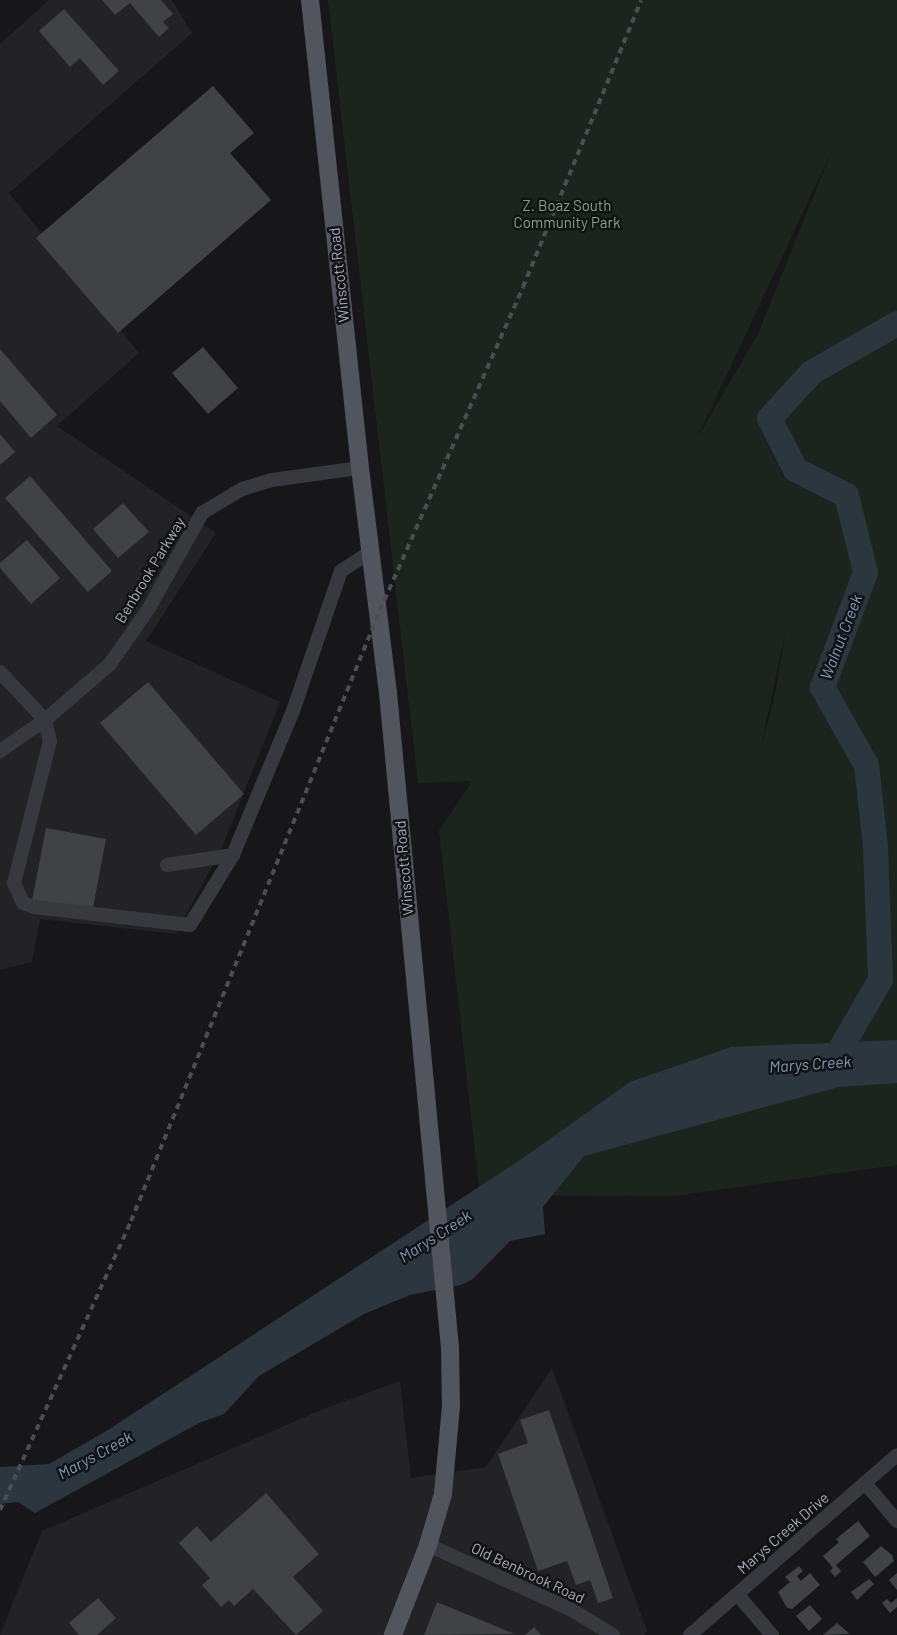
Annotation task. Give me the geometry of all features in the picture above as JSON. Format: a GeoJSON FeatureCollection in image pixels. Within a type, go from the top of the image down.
{"type":"FeatureCollection","features":[{"type":"Feature","properties":{"kind":"main road","name":"Winscott Road"},"geometry":{"type":"LineString","coordinates":[[310,0],[360,468],[372,551],[388,693],[448,1330],[451,1406],[443,1494],[428,1545],[393,1635]]}},
{"type":"Feature","properties":{"kind":"street","name":"Benbrook Parkway"},"geometry":{"type":"LineString","coordinates":[[0,750],[45,720],[110,664],[149,608],[202,513],[242,489],[272,480],[360,468]]}},
{"type":"Feature","properties":{"kind":"street"},"geometry":{"type":"LineString","coordinates":[[0,672],[45,720],[50,741],[14,883],[23,903],[34,907],[190,925],[233,855],[293,711],[341,572],[372,551]]}},
{"type":"Feature","properties":{"kind":"street"},"geometry":{"type":"LineString","coordinates":[[166,865],[233,855]]}},
{"type":"Feature","properties":{"kind":"street","name":"Marys Creek Drive"},"geometry":{"type":"LineString","coordinates":[[690,1635],[897,1455]]}},
{"type":"Feature","properties":{"kind":"street"},"geometry":{"type":"LineString","coordinates":[[865,1483],[897,1521]]}},
{"type":"Feature","properties":{"kind":"street","name":"Old Benbrook Road"},"geometry":{"type":"LineString","coordinates":[[428,1545],[570,1609],[613,1635]]}},
{"type":"Feature","properties":{"kind":"street"},"geometry":{"type":"LineString","coordinates":[[737,1594],[772,1635]]}},
{"type":"Feature","properties":{"kind":"shaded area"},"geometry":{"type":"Polygon","coordinates":[[[49,0],[172,0],[192,33],[9,193],[139,353],[57,426],[216,533],[146,641],[280,702],[222,847],[176,934],[40,919],[32,962],[0,970],[0,44],[49,0]]]}},
{"type":"Feature","properties":{"kind":"shaded area"},"geometry":{"type":"Polygon","coordinates":[[[552,1368],[647,1631],[644,1635],[0,1635],[42,1531],[328,1407],[400,1381],[411,1478],[486,1467],[552,1368]]]}},
{"type":"Feature","properties":{"kind":"green space","name":"Z. Boaz South Community Park"},"geometry":{"type":"Polygon","coordinates":[[[328,0],[897,0],[897,1165],[674,1196],[480,1195],[439,831],[472,781],[418,783],[328,0]],[[833,148],[698,436],[698,437],[758,334],[833,148]],[[787,625],[761,746],[774,700],[787,625]]]}},
{"type":"Feature","properties":{"kind":"water","name":"Marys Creek"},"geometry":{"type":"Polygon","coordinates":[[[897,1040],[897,1083],[839,1087],[584,1156],[543,1207],[545,1234],[510,1241],[473,1279],[461,1285],[410,1295],[364,1314],[259,1376],[224,1414],[199,1423],[35,1513],[18,1502],[0,1504],[0,1467],[49,1464],[108,1430],[526,1156],[630,1082],[731,1047],[897,1040]]]}},
{"type":"Feature","properties":{"kind":"building"},"geometry":{"type":"Polygon","coordinates":[[[102,0],[161,0],[173,14],[163,22],[169,28],[159,37],[130,3],[115,15],[102,0]]]}},
{"type":"Feature","properties":{"kind":"building"},"geometry":{"type":"Polygon","coordinates":[[[64,9],[119,71],[103,85],[80,58],[70,67],[39,31],[64,9]]]}},
{"type":"Feature","properties":{"kind":"building"},"geometry":{"type":"Polygon","coordinates":[[[213,86],[254,133],[230,153],[271,200],[118,333],[36,238],[213,86]]]}},
{"type":"Feature","properties":{"kind":"building"},"geometry":{"type":"Polygon","coordinates":[[[203,347],[238,388],[208,414],[172,373],[203,347]]]}},
{"type":"Feature","properties":{"kind":"building"},"geometry":{"type":"Polygon","coordinates":[[[0,349],[57,415],[31,438],[0,401],[0,349]]]}},
{"type":"Feature","properties":{"kind":"building"},"geometry":{"type":"Polygon","coordinates":[[[0,434],[15,452],[0,465],[0,434]]]}},
{"type":"Feature","properties":{"kind":"building"},"geometry":{"type":"Polygon","coordinates":[[[30,476],[112,571],[88,592],[5,498],[30,476]]]}},
{"type":"Feature","properties":{"kind":"building"},"geometry":{"type":"Polygon","coordinates":[[[123,503],[149,532],[118,558],[93,529],[123,503]]]}},
{"type":"Feature","properties":{"kind":"building"},"geometry":{"type":"Polygon","coordinates":[[[27,540],[60,578],[31,604],[0,568],[0,563],[27,540]]]}},
{"type":"Feature","properties":{"kind":"building"},"geometry":{"type":"Polygon","coordinates":[[[148,682],[244,794],[196,835],[100,723],[148,682]]]}},
{"type":"Feature","properties":{"kind":"building"},"geometry":{"type":"Polygon","coordinates":[[[46,828],[106,839],[92,913],[32,901],[46,828]]]}},
{"type":"Feature","properties":{"kind":"building"},"geometry":{"type":"Polygon","coordinates":[[[549,1410],[613,1598],[598,1603],[590,1580],[576,1585],[567,1561],[538,1571],[498,1454],[528,1443],[520,1420],[549,1410]]]}},
{"type":"Feature","properties":{"kind":"building"},"geometry":{"type":"Polygon","coordinates":[[[266,1493],[319,1554],[293,1577],[323,1611],[296,1635],[253,1589],[234,1606],[229,1600],[221,1607],[202,1585],[210,1578],[179,1543],[197,1526],[211,1542],[266,1493]]]}},
{"type":"Feature","properties":{"kind":"building"},"geometry":{"type":"Polygon","coordinates":[[[858,1521],[870,1536],[836,1565],[841,1571],[835,1577],[830,1571],[833,1568],[823,1556],[839,1542],[836,1539],[858,1521]]]}},
{"type":"Feature","properties":{"kind":"building"},"geometry":{"type":"Polygon","coordinates":[[[881,1546],[892,1555],[894,1561],[875,1577],[863,1562],[881,1546]]]}},
{"type":"Feature","properties":{"kind":"building"},"geometry":{"type":"Polygon","coordinates":[[[799,1566],[803,1571],[797,1576],[801,1581],[810,1573],[820,1585],[792,1609],[787,1608],[778,1592],[790,1582],[785,1577],[799,1566]]]}},
{"type":"Feature","properties":{"kind":"building"},"geometry":{"type":"Polygon","coordinates":[[[897,1573],[897,1590],[889,1580],[897,1573]]]}},
{"type":"Feature","properties":{"kind":"building"},"geometry":{"type":"Polygon","coordinates":[[[869,1579],[874,1584],[857,1600],[851,1592],[869,1579]]]}},
{"type":"Feature","properties":{"kind":"building"},"geometry":{"type":"Polygon","coordinates":[[[98,1598],[116,1618],[97,1635],[79,1635],[69,1623],[98,1598]]]}},
{"type":"Feature","properties":{"kind":"building"},"geometry":{"type":"Polygon","coordinates":[[[897,1598],[897,1607],[890,1613],[882,1603],[887,1599],[891,1603],[897,1598]]]}},
{"type":"Feature","properties":{"kind":"building"},"geometry":{"type":"Polygon","coordinates":[[[437,1602],[439,1603],[515,1634],[424,1635],[437,1602]]]}},
{"type":"Feature","properties":{"kind":"building"},"geometry":{"type":"Polygon","coordinates":[[[810,1605],[822,1619],[809,1631],[796,1616],[810,1605]]]}},
{"type":"Feature","properties":{"kind":"building"},"geometry":{"type":"Polygon","coordinates":[[[837,1623],[850,1634],[823,1635],[837,1623]]]}},
{"type":"Feature","properties":{"kind":"building"},"geometry":{"type":"Polygon","coordinates":[[[534,1627],[541,1635],[525,1635],[534,1627]]]}},
{"type":"Feature","properties":{"kind":"waterway","name":"Walnut Creek"},"geometry":{"type":"LineString","coordinates":[[831,1064],[880,979],[875,846],[866,765],[822,687],[865,572],[846,495],[795,469],[769,418],[811,372],[897,323]]}},
{"type":"Feature","properties":{"kind":"railway"},"geometry":{"type":"LineString","coordinates":[[0,1510],[131,1221],[380,610],[523,287],[641,0]]}}]}
